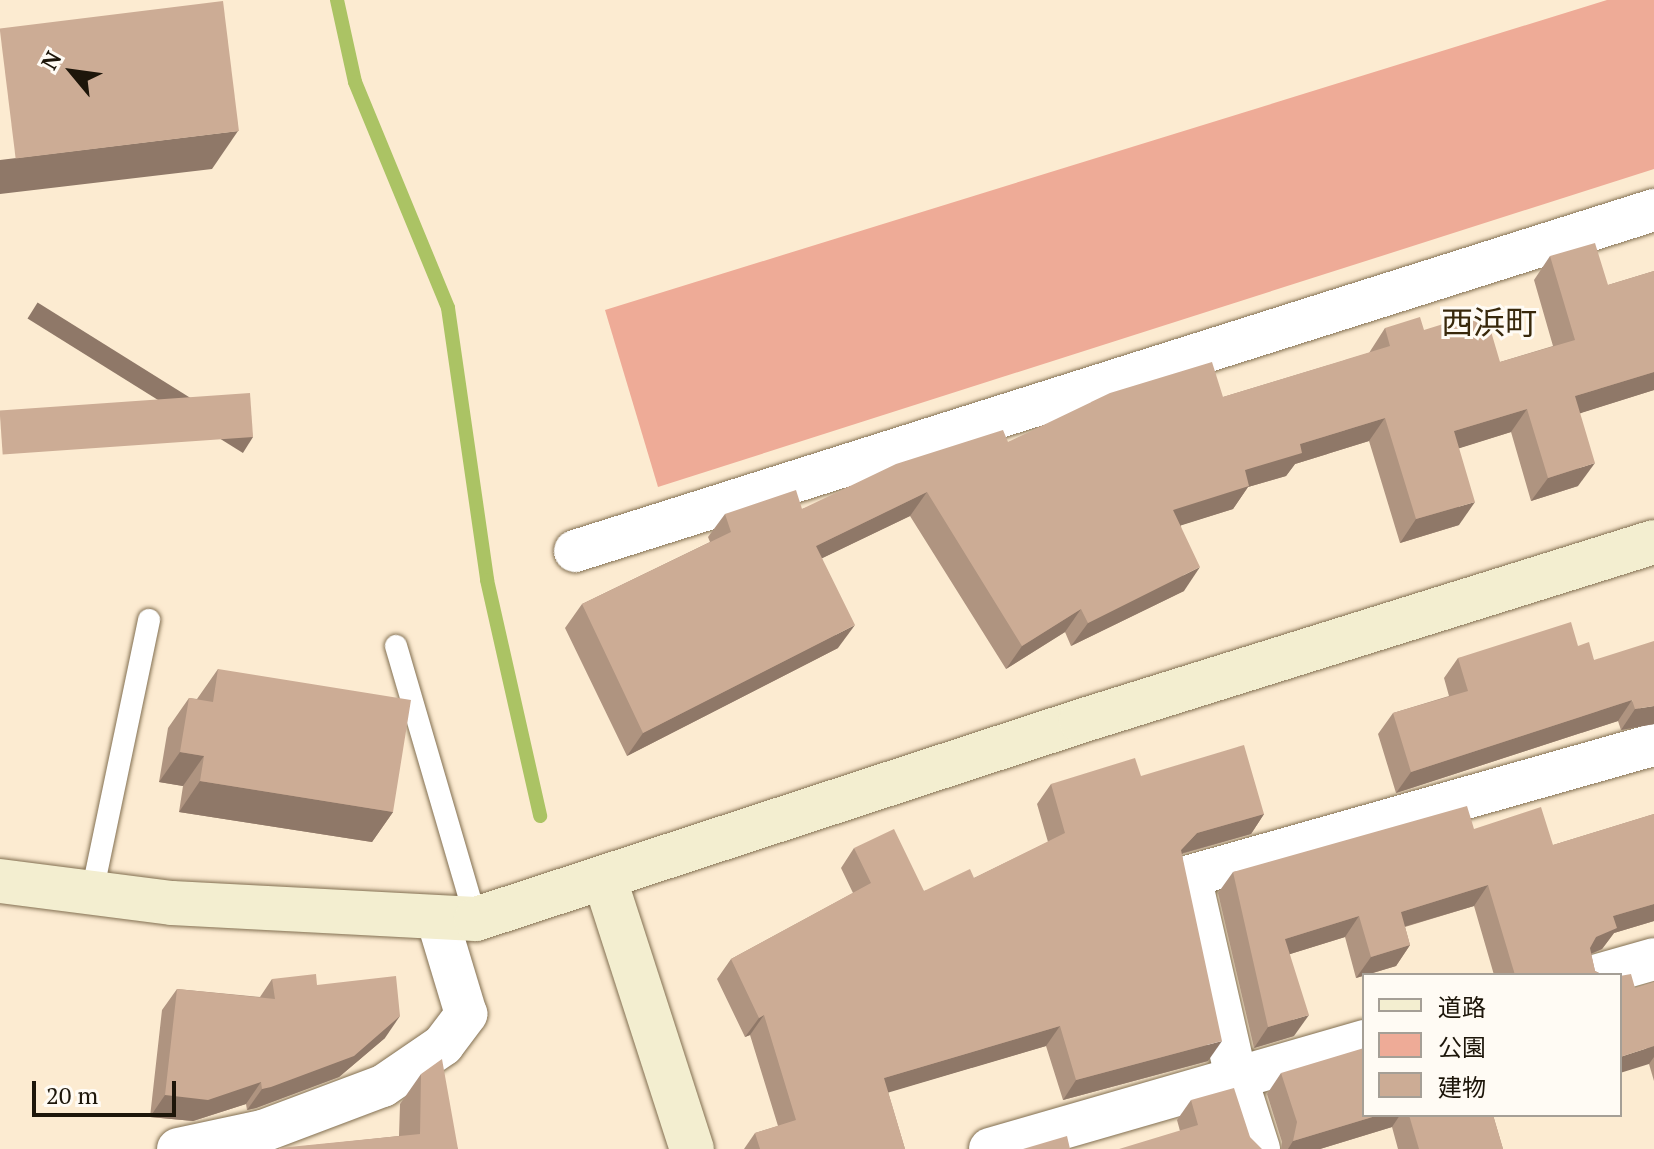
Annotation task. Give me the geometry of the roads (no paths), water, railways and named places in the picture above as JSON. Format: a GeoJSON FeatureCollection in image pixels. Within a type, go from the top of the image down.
{"type":"FeatureCollection","features":[{"type":"Feature","properties":{"kind":"street"},"geometry":{"type":"LineString","coordinates":[[575,551],[1654,210]]}},
{"type":"Feature","properties":{"kind":"street"},"geometry":{"type":"LineString","coordinates":[[0,881],[172,903],[456,918],[605,880],[1081,721],[1654,542]]}},
{"type":"Feature","properties":{"kind":"street"},"geometry":{"type":"LineString","coordinates":[[1259,1149],[1236,1077],[1190,876],[1654,745]]}},
{"type":"Feature","properties":{"kind":"street"},"geometry":{"type":"LineString","coordinates":[[605,880],[692,1149]]}},
{"type":"Feature","properties":{"kind":"street"},"geometry":{"type":"LineString","coordinates":[[178,1149],[263,1131],[383,1086],[443,1045],[466,1014],[456,918]]}},
{"type":"Feature","properties":{"kind":"street"},"geometry":{"type":"LineString","coordinates":[[1605,973],[1654,959]]}},
{"type":"Feature","properties":{"kind":"street"},"geometry":{"type":"LineString","coordinates":[[990,1149],[1362,1042]]}},
{"type":"Feature","properties":{"kind":"lane"},"geometry":{"type":"LineString","coordinates":[[92,893],[149,620]]}},
{"type":"Feature","properties":{"kind":"lane"},"geometry":{"type":"LineString","coordinates":[[396,646],[456,918]]}},
{"type":"Feature","properties":{"kind":"waterway"},"geometry":{"type":"LineString","coordinates":[[337,0],[355,82],[448,308],[487,580],[540,816]]}},
{"type":"Feature","properties":{"kind":"district","name":"西浜町"},"geometry":{"type":"Point","coordinates":[1489,322]}}]}
